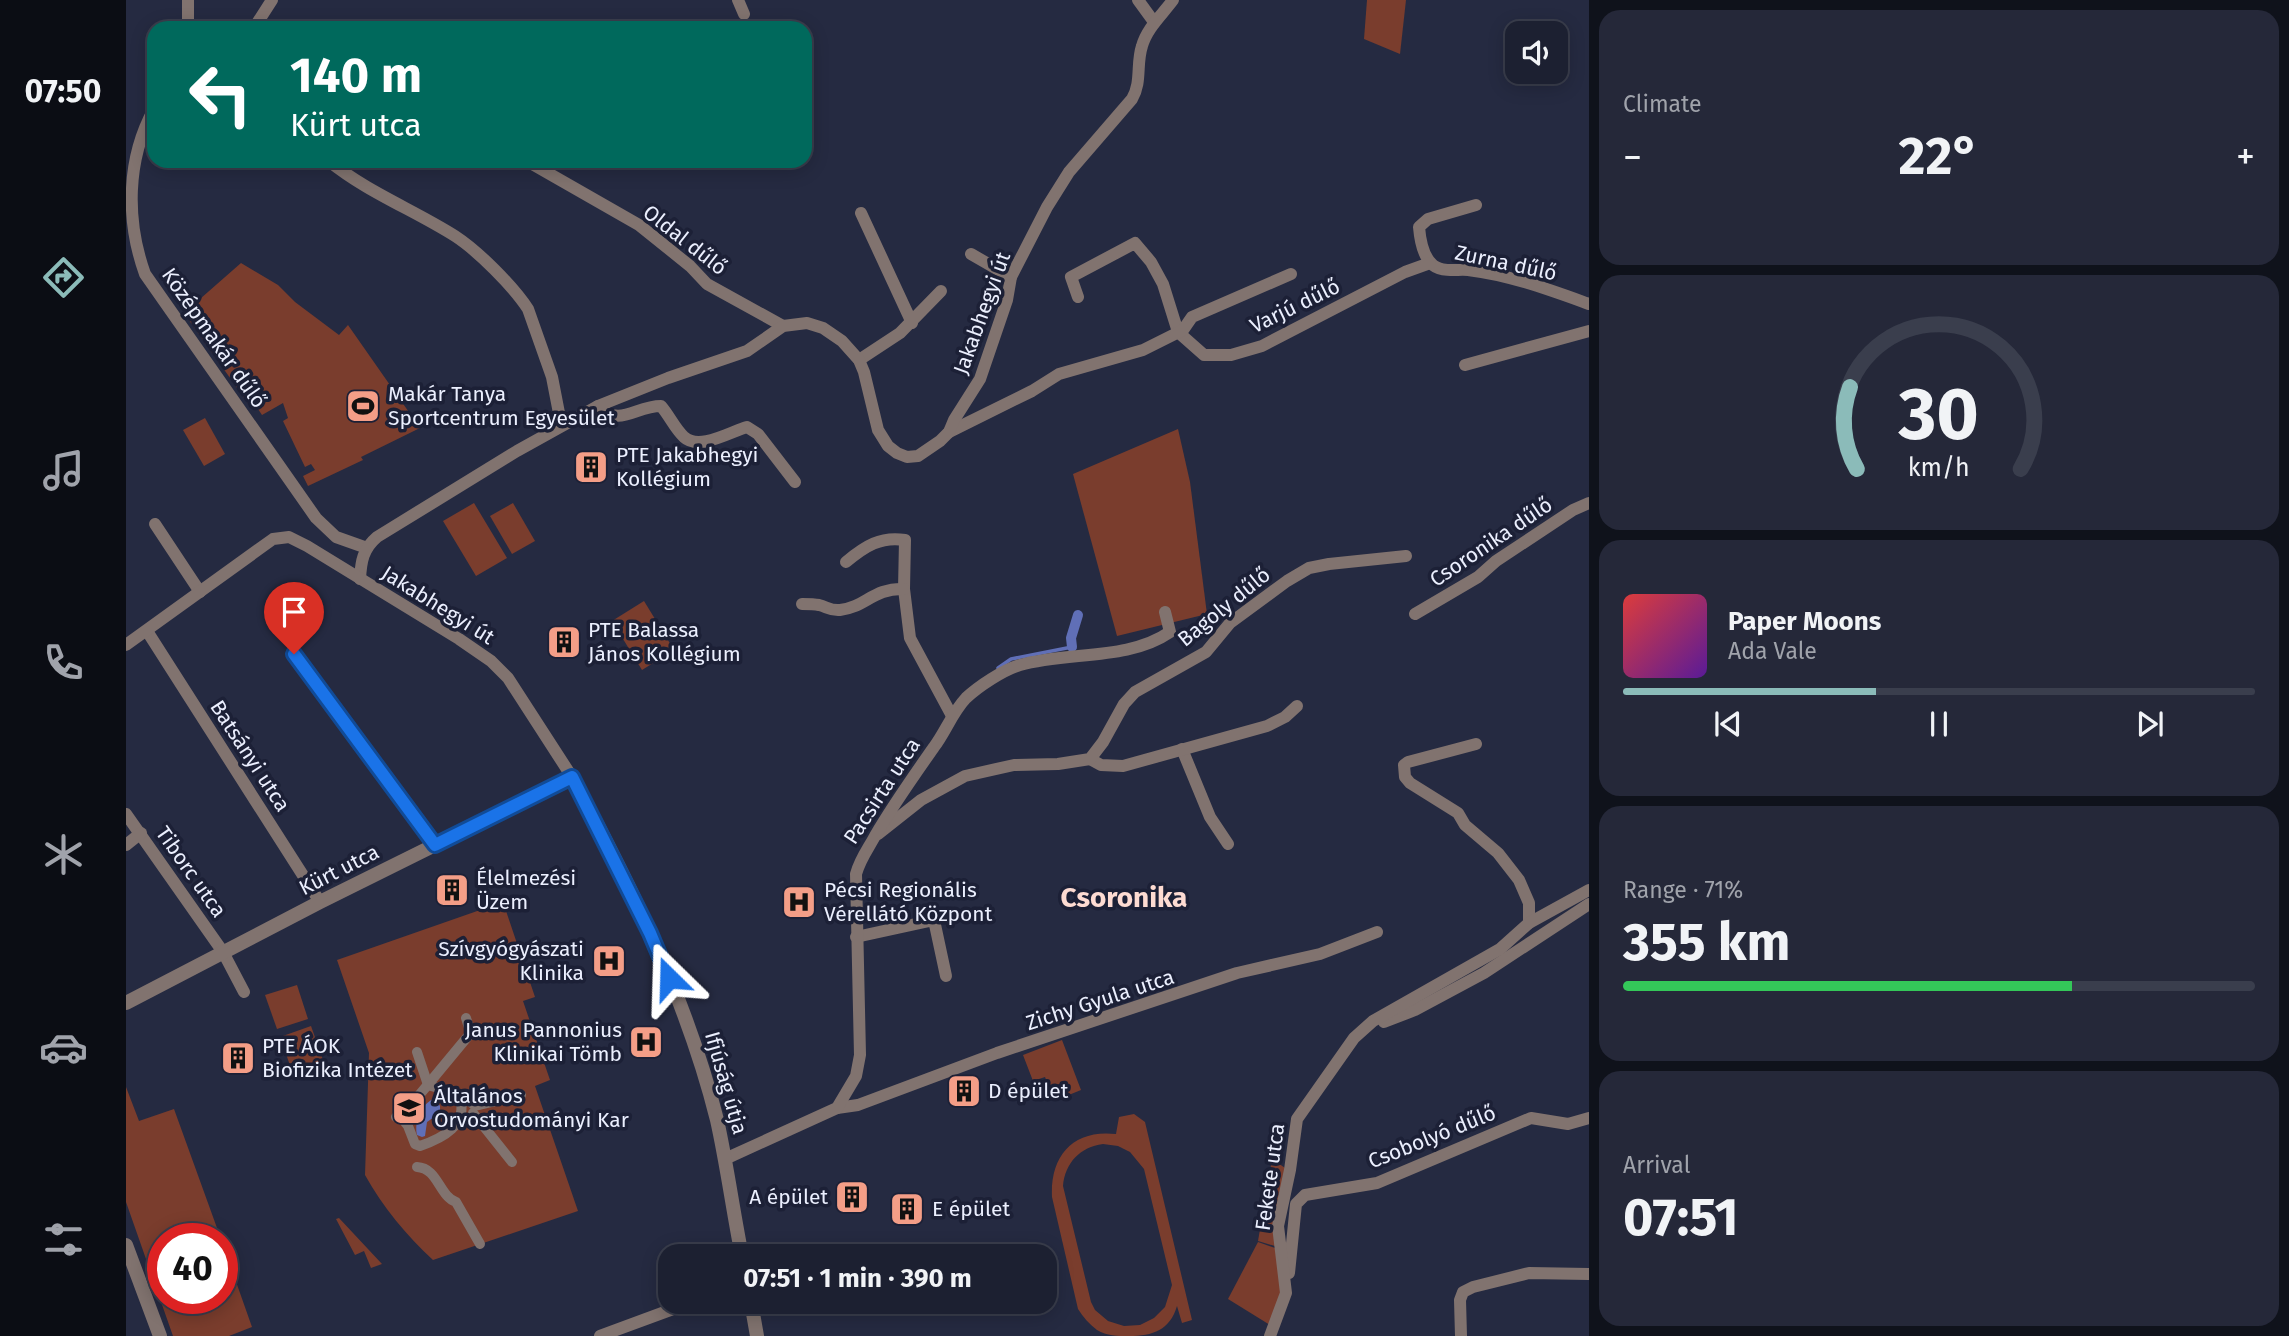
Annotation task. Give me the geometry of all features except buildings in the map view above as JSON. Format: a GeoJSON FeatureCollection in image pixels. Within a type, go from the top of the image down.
{"type":"FeatureCollection","features":[{"type":"Feature","properties":{"kind":"street"},"geometry":{"type":"LineString","coordinates":[[188,0],[188,21]]}},
{"type":"Feature","properties":{"kind":"street"},"geometry":{"type":"LineString","coordinates":[[258,21],[272,0]]}},
{"type":"Feature","properties":{"kind":"street"},"geometry":{"type":"LineString","coordinates":[[738,0],[744,15]]}},
{"type":"Feature","properties":{"kind":"street"},"geometry":{"type":"LineString","coordinates":[[1138,0],[1154,22]]}},
{"type":"Feature","properties":{"kind":"street","name":"Jakabhegyi út"},"geometry":{"type":"LineString","coordinates":[[572,777],[500,669],[459,639],[360,579],[361,560],[367,548],[377,537],[565,423],[598,406],[668,378],[747,351],[783,326],[807,323],[823,328],[842,341],[859,360],[869,387],[878,430],[888,446],[907,457],[918,456],[949,432],[980,379],[1007,300],[1011,277],[1046,207],[1069,172],[1127,108],[1139,88],[1142,44],[1154,22],[1172,0]]}},
{"type":"Feature","properties":{"kind":"street","name":"Középmakár dűlő"},"geometry":{"type":"LineString","coordinates":[[147,124],[132,156],[128,181],[127,230],[133,254],[316,518],[336,537],[367,548]]}},
{"type":"Feature","properties":{"kind":"street"},"geometry":{"type":"LineString","coordinates":[[339,168],[365,186],[457,238],[498,274],[523,301],[545,356],[559,413],[565,423]]}},
{"type":"Feature","properties":{"kind":"street","name":"Oldal dűlő"},"geometry":{"type":"LineString","coordinates":[[539,168],[639,225],[690,266],[707,284],[783,326]]}},
{"type":"Feature","properties":{"kind":"street","name":"Zurna dűlő"},"geometry":{"type":"LineString","coordinates":[[1476,205],[1428,219],[1419,227],[1423,250],[1430,263],[1445,269],[1468,270],[1533,283],[1589,304]]}},
{"type":"Feature","properties":{"kind":"street"},"geometry":{"type":"LineString","coordinates":[[861,213],[912,323]]}},
{"type":"Feature","properties":{"kind":"street"},"geometry":{"type":"LineString","coordinates":[[1078,297],[1071,277],[1135,243],[1151,262],[1163,284],[1178,332]]}},
{"type":"Feature","properties":{"kind":"street"},"geometry":{"type":"LineString","coordinates":[[971,254],[1011,277]]}},
{"type":"Feature","properties":{"kind":"street","name":"Varjú dűlő"},"geometry":{"type":"LineString","coordinates":[[1178,332],[1204,355],[1231,355],[1262,346],[1405,272],[1430,263]]}},
{"type":"Feature","properties":{"kind":"street","name":"Varjú dűlő"},"geometry":{"type":"LineString","coordinates":[[949,432],[1032,391],[1059,374],[1143,350],[1183,330],[1192,317],[1291,274]]}},
{"type":"Feature","properties":{"kind":"street"},"geometry":{"type":"LineString","coordinates":[[859,360],[912,323],[941,291]]}},
{"type":"Feature","properties":{"kind":"street"},"geometry":{"type":"LineString","coordinates":[[1465,365],[1589,331]]}},
{"type":"Feature","properties":{"kind":"street"},"geometry":{"type":"LineString","coordinates":[[598,406],[607,415],[617,417],[651,406],[661,406],[682,436],[691,442],[704,442],[747,427],[758,434],[795,482]]}},
{"type":"Feature","properties":{"kind":"street","name":"Csoronika dűlő"},"geometry":{"type":"LineString","coordinates":[[1415,614],[1478,577],[1496,561],[1573,510],[1589,503]]}},
{"type":"Feature","properties":{"kind":"street"},"geometry":{"type":"LineString","coordinates":[[155,524],[200,592]]}},
{"type":"Feature","properties":{"kind":"street"},"geometry":{"type":"LineString","coordinates":[[126,645],[273,539],[289,537],[360,579]]}},
{"type":"Feature","properties":{"kind":"street"},"geometry":{"type":"LineString","coordinates":[[846,562],[864,546],[890,537],[905,540],[904,589],[910,638],[952,716]]}},
{"type":"Feature","properties":{"kind":"street","name":"Bagoly dűlő"},"geometry":{"type":"LineString","coordinates":[[1090,759],[1103,742],[1124,704],[1135,692],[1206,652],[1230,623],[1287,581],[1309,568],[1406,556]]}},
{"type":"Feature","properties":{"kind":"street"},"geometry":{"type":"LineString","coordinates":[[802,604],[842,610],[890,589],[904,589]]}},
{"type":"Feature","properties":{"kind":"street","name":"Pacsirta utca"},"geometry":{"type":"LineString","coordinates":[[837,1108],[856,1076],[860,1055],[856,874],[861,857],[905,786],[967,697],[1002,671],[1038,660],[1116,651],[1158,640],[1170,632],[1166,612]]}},
{"type":"Feature","properties":{"kind":"street","name":"Batsányi utca"},"geometry":{"type":"LineString","coordinates":[[147,631],[320,902]]}},
{"type":"Feature","properties":{"kind":"street"},"geometry":{"type":"LineString","coordinates":[[294,654],[435,845]]}},
{"type":"Feature","properties":{"kind":"street"},"geometry":{"type":"LineString","coordinates":[[875,836],[921,800],[965,776],[1014,765],[1058,764],[1090,759],[1101,765],[1124,766],[1267,726],[1297,706]]}},
{"type":"Feature","properties":{"kind":"street"},"geometry":{"type":"LineString","coordinates":[[1476,744],[1408,762],[1404,765],[1405,776],[1410,783],[1458,813],[1465,825],[1497,853],[1518,880],[1529,903],[1529,923]]}},
{"type":"Feature","properties":{"kind":"street"},"geometry":{"type":"LineString","coordinates":[[1182,749],[1210,817],[1228,844]]}},
{"type":"Feature","properties":{"kind":"street","name":"Kürt utca"},"geometry":{"type":"LineString","coordinates":[[126,1003],[320,902],[572,777]]}},
{"type":"Feature","properties":{"kind":"street","name":"Ifjúság útja"},"geometry":{"type":"LineString","coordinates":[[572,777],[650,933],[689,1029],[716,1118],[740,1244]]}},
{"type":"Feature","properties":{"kind":"street","name":"Tiborc utca"},"geometry":{"type":"LineString","coordinates":[[126,814],[223,953],[244,992]]}},
{"type":"Feature","properties":{"kind":"street"},"geometry":{"type":"LineString","coordinates":[[126,845],[141,833]]}},
{"type":"Feature","properties":{"kind":"street","name":"Fekete utca"},"geometry":{"type":"LineString","coordinates":[[1269,1336],[1286,1293],[1278,1226],[1297,1119],[1354,1038],[1373,1021],[1500,948],[1529,923],[1589,890]]}},
{"type":"Feature","properties":{"kind":"street","name":"Fekete utca"},"geometry":{"type":"LineString","coordinates":[[1354,1038],[1415,1010],[1484,973],[1589,904]]}},
{"type":"Feature","properties":{"kind":"street"},"geometry":{"type":"LineString","coordinates":[[856,936],[934,920],[946,976]]}},
{"type":"Feature","properties":{"kind":"street","name":"Zichy Gyula utca"},"geometry":{"type":"LineString","coordinates":[[837,1108],[858,1105],[997,1054],[1237,973],[1320,954],[1377,932]]}},
{"type":"Feature","properties":{"kind":"street"},"geometry":{"type":"LineString","coordinates":[[467,1018],[470,1033],[438,1074],[398,1116],[408,1126],[413,1141],[418,1146],[416,1170],[427,1169],[450,1200],[456,1202],[480,1244]]}},
{"type":"Feature","properties":{"kind":"street"},"geometry":{"type":"LineString","coordinates":[[417,1052],[428,1085]]}},
{"type":"Feature","properties":{"kind":"street"},"geometry":{"type":"LineString","coordinates":[[438,1074],[444,1090]]}},
{"type":"Feature","properties":{"kind":"street"},"geometry":{"type":"LineString","coordinates":[[428,1085],[454,1093],[460,1098],[512,1162]]}},
{"type":"Feature","properties":{"kind":"street"},"geometry":{"type":"LineString","coordinates":[[848,1092],[858,1105]]}},
{"type":"Feature","properties":{"kind":"street"},"geometry":{"type":"LineString","coordinates":[[418,1146],[429,1143],[456,1127],[470,1110],[521,1095]]}},
{"type":"Feature","properties":{"kind":"street"},"geometry":{"type":"LineString","coordinates":[[725,1159],[837,1108]]}},
{"type":"Feature","properties":{"kind":"street","name":"Csobolyó dűlő"},"geometry":{"type":"LineString","coordinates":[[1286,1293],[1296,1204],[1305,1195],[1377,1183],[1531,1118],[1568,1124],[1589,1118]]}},
{"type":"Feature","properties":{"kind":"street"},"geometry":{"type":"LineString","coordinates":[[126,1245],[160,1336]]}},
{"type":"Feature","properties":{"kind":"street"},"geometry":{"type":"LineString","coordinates":[[1461,1336],[1460,1300],[1464,1292],[1472,1287],[1529,1273],[1589,1274]]}},
{"type":"Feature","properties":{"kind":"street"},"geometry":{"type":"LineString","coordinates":[[600,1336],[660,1314]]}},
{"type":"Feature","properties":{"kind":"street"},"geometry":{"type":"LineString","coordinates":[[753,1314],[757,1336]]}},
{"type":"Feature","properties":{"kind":"shaded area"},"geometry":{"type":"Polygon","coordinates":[[[1367,0],[1406,0],[1400,54],[1364,39],[1367,0]]]}},
{"type":"Feature","properties":{"kind":"shaded area"},"geometry":{"type":"Polygon","coordinates":[[[241,263],[278,285],[295,302],[339,335],[348,325],[420,428],[361,457],[363,460],[308,486],[303,476],[315,470],[311,464],[305,467],[283,421],[288,418],[283,403],[262,415],[258,409],[252,409],[184,313],[241,263]]]}},
{"type":"Feature","properties":{"kind":"shaded area"},"geometry":{"type":"Polygon","coordinates":[[[205,418],[225,454],[204,466],[183,430],[205,418]]]}},
{"type":"Feature","properties":{"kind":"shaded area"},"geometry":{"type":"Polygon","coordinates":[[[1178,429],[1190,482],[1207,614],[1117,636],[1073,474],[1178,429]]]}},
{"type":"Feature","properties":{"kind":"shaded area"},"geometry":{"type":"Polygon","coordinates":[[[474,503],[507,558],[476,576],[443,521],[474,503]]]}},
{"type":"Feature","properties":{"kind":"shaded area"},"geometry":{"type":"Polygon","coordinates":[[[513,503],[535,541],[512,554],[490,516],[513,503]]]}},
{"type":"Feature","properties":{"kind":"shaded area"},"geometry":{"type":"Polygon","coordinates":[[[644,601],[674,650],[642,670],[612,621],[644,601]]]}},
{"type":"Feature","properties":{"kind":"shaded area"},"geometry":{"type":"Polygon","coordinates":[[[503,902],[535,997],[523,1001],[550,1080],[535,1086],[578,1211],[433,1260],[396,1220],[365,1175],[369,1053],[337,960],[503,902]]]}},
{"type":"Feature","properties":{"kind":"shaded area"},"geometry":{"type":"Polygon","coordinates":[[[297,985],[308,1019],[277,1029],[265,995],[297,985]]]}},
{"type":"Feature","properties":{"kind":"shaded area"},"geometry":{"type":"Polygon","coordinates":[[[311,1026],[323,1060],[292,1071],[280,1037],[311,1026]]]}},
{"type":"Feature","properties":{"kind":"shaded area"},"geometry":{"type":"Polygon","coordinates":[[[1062,1040],[1081,1090],[1054,1101],[1045,1077],[1033,1081],[1023,1055],[1062,1040]]]}},
{"type":"Feature","properties":{"kind":"shaded area"},"geometry":{"type":"Polygon","coordinates":[[[126,1087],[139,1121],[174,1109],[215,1223],[147,1223],[147,1262],[126,1202],[126,1087]]]}},
{"type":"Feature","properties":{"kind":"shaded area"},"geometry":{"type":"Polygon","coordinates":[[[1134,1114],[1145,1122],[1192,1320],[1182,1323],[1177,1306],[1165,1326],[1153,1333],[1138,1336],[1116,1336],[1101,1332],[1089,1323],[1078,1309],[1052,1197],[1055,1169],[1067,1148],[1088,1136],[1116,1134],[1119,1117],[1134,1114]],[[1103,1144],[1081,1153],[1070,1163],[1063,1186],[1095,1310],[1108,1321],[1124,1326],[1140,1325],[1154,1318],[1165,1307],[1172,1285],[1144,1169],[1130,1152],[1118,1146],[1103,1144]]]}},
{"type":"Feature","properties":{"kind":"shaded area"},"geometry":{"type":"Polygon","coordinates":[[[1272,1159],[1288,1170],[1278,1247],[1258,1241],[1272,1159]]]}},
{"type":"Feature","properties":{"kind":"shaded area"},"geometry":{"type":"Polygon","coordinates":[[[339,1218],[382,1264],[371,1268],[364,1251],[355,1255],[336,1219],[339,1218]]]}},
{"type":"Feature","properties":{"kind":"shaded area"},"geometry":{"type":"Polygon","coordinates":[[[1258,1242],[1278,1249],[1283,1294],[1270,1325],[1228,1299],[1258,1242]]]}},
{"type":"Feature","properties":{"kind":"shaded area"},"geometry":{"type":"Polygon","coordinates":[[[238,1287],[252,1327],[229,1336],[173,1336],[165,1314],[238,1314],[238,1287]]]}},
{"type":"Feature","properties":{"kind":"water"},"geometry":{"type":"Polygon","coordinates":[[[435,1098],[440,1106],[440,1113],[427,1122],[425,1136],[417,1135],[420,1114],[426,1104],[435,1098]]]}},
{"type":"Feature","properties":{"kind":"waterway"},"geometry":{"type":"LineString","coordinates":[[1072,647],[1071,638],[1078,615]]}},
{"type":"Feature","properties":{"kind":"waterway"},"geometry":{"type":"LineString","coordinates":[[998,668],[1011,659],[1072,647]]}},
{"type":"Feature","properties":{"kind":"place","name":"Makár Tanya Sportcentrum Egyesület"},"geometry":{"type":"Point","coordinates":[363,406]}},
{"type":"Feature","properties":{"kind":"place","name":"PTE Jakabhegyi Kollégium"},"geometry":{"type":"Point","coordinates":[591,467]}},
{"type":"Feature","properties":{"kind":"place","name":"PTE Balassa János Kollégium"},"geometry":{"type":"Point","coordinates":[564,642]}},
{"type":"Feature","properties":{"kind":"place","name":"Élelmezési Üzem"},"geometry":{"type":"Point","coordinates":[452,890]}},
{"type":"Feature","properties":{"kind":"place","name":"Pécsi Regionális Vérellátó Központ"},"geometry":{"type":"Point","coordinates":[799,902]}},
{"type":"Feature","properties":{"kind":"place","name":"Szívgyógyászati Klinika"},"geometry":{"type":"Point","coordinates":[609,961]}},
{"type":"Feature","properties":{"kind":"place","name":"Janus Pannonius Klinikai Tömb"},"geometry":{"type":"Point","coordinates":[646,1042]}},
{"type":"Feature","properties":{"kind":"place","name":"PTE ÁOK Biofizika Intézet"},"geometry":{"type":"Point","coordinates":[238,1058]}},
{"type":"Feature","properties":{"kind":"place","name":"D épület"},"geometry":{"type":"Point","coordinates":[964,1091]}},
{"type":"Feature","properties":{"kind":"place","name":"Általános Orvostudományi Kar"},"geometry":{"type":"Point","coordinates":[409,1108]}},
{"type":"Feature","properties":{"kind":"place","name":"A épület"},"geometry":{"type":"Point","coordinates":[852,1197]}},
{"type":"Feature","properties":{"kind":"place","name":"E épület"},"geometry":{"type":"Point","coordinates":[907,1209]}},
{"type":"Feature","properties":{"kind":"district","name":"Csoronika"},"geometry":{"type":"Point","coordinates":[1124,897]}},
{"type":"Feature","properties":{"kind":"route"},"geometry":{"type":"LineString","coordinates":[[294,654],[435,845],[572,777],[650,933],[669,978]]}}]}
